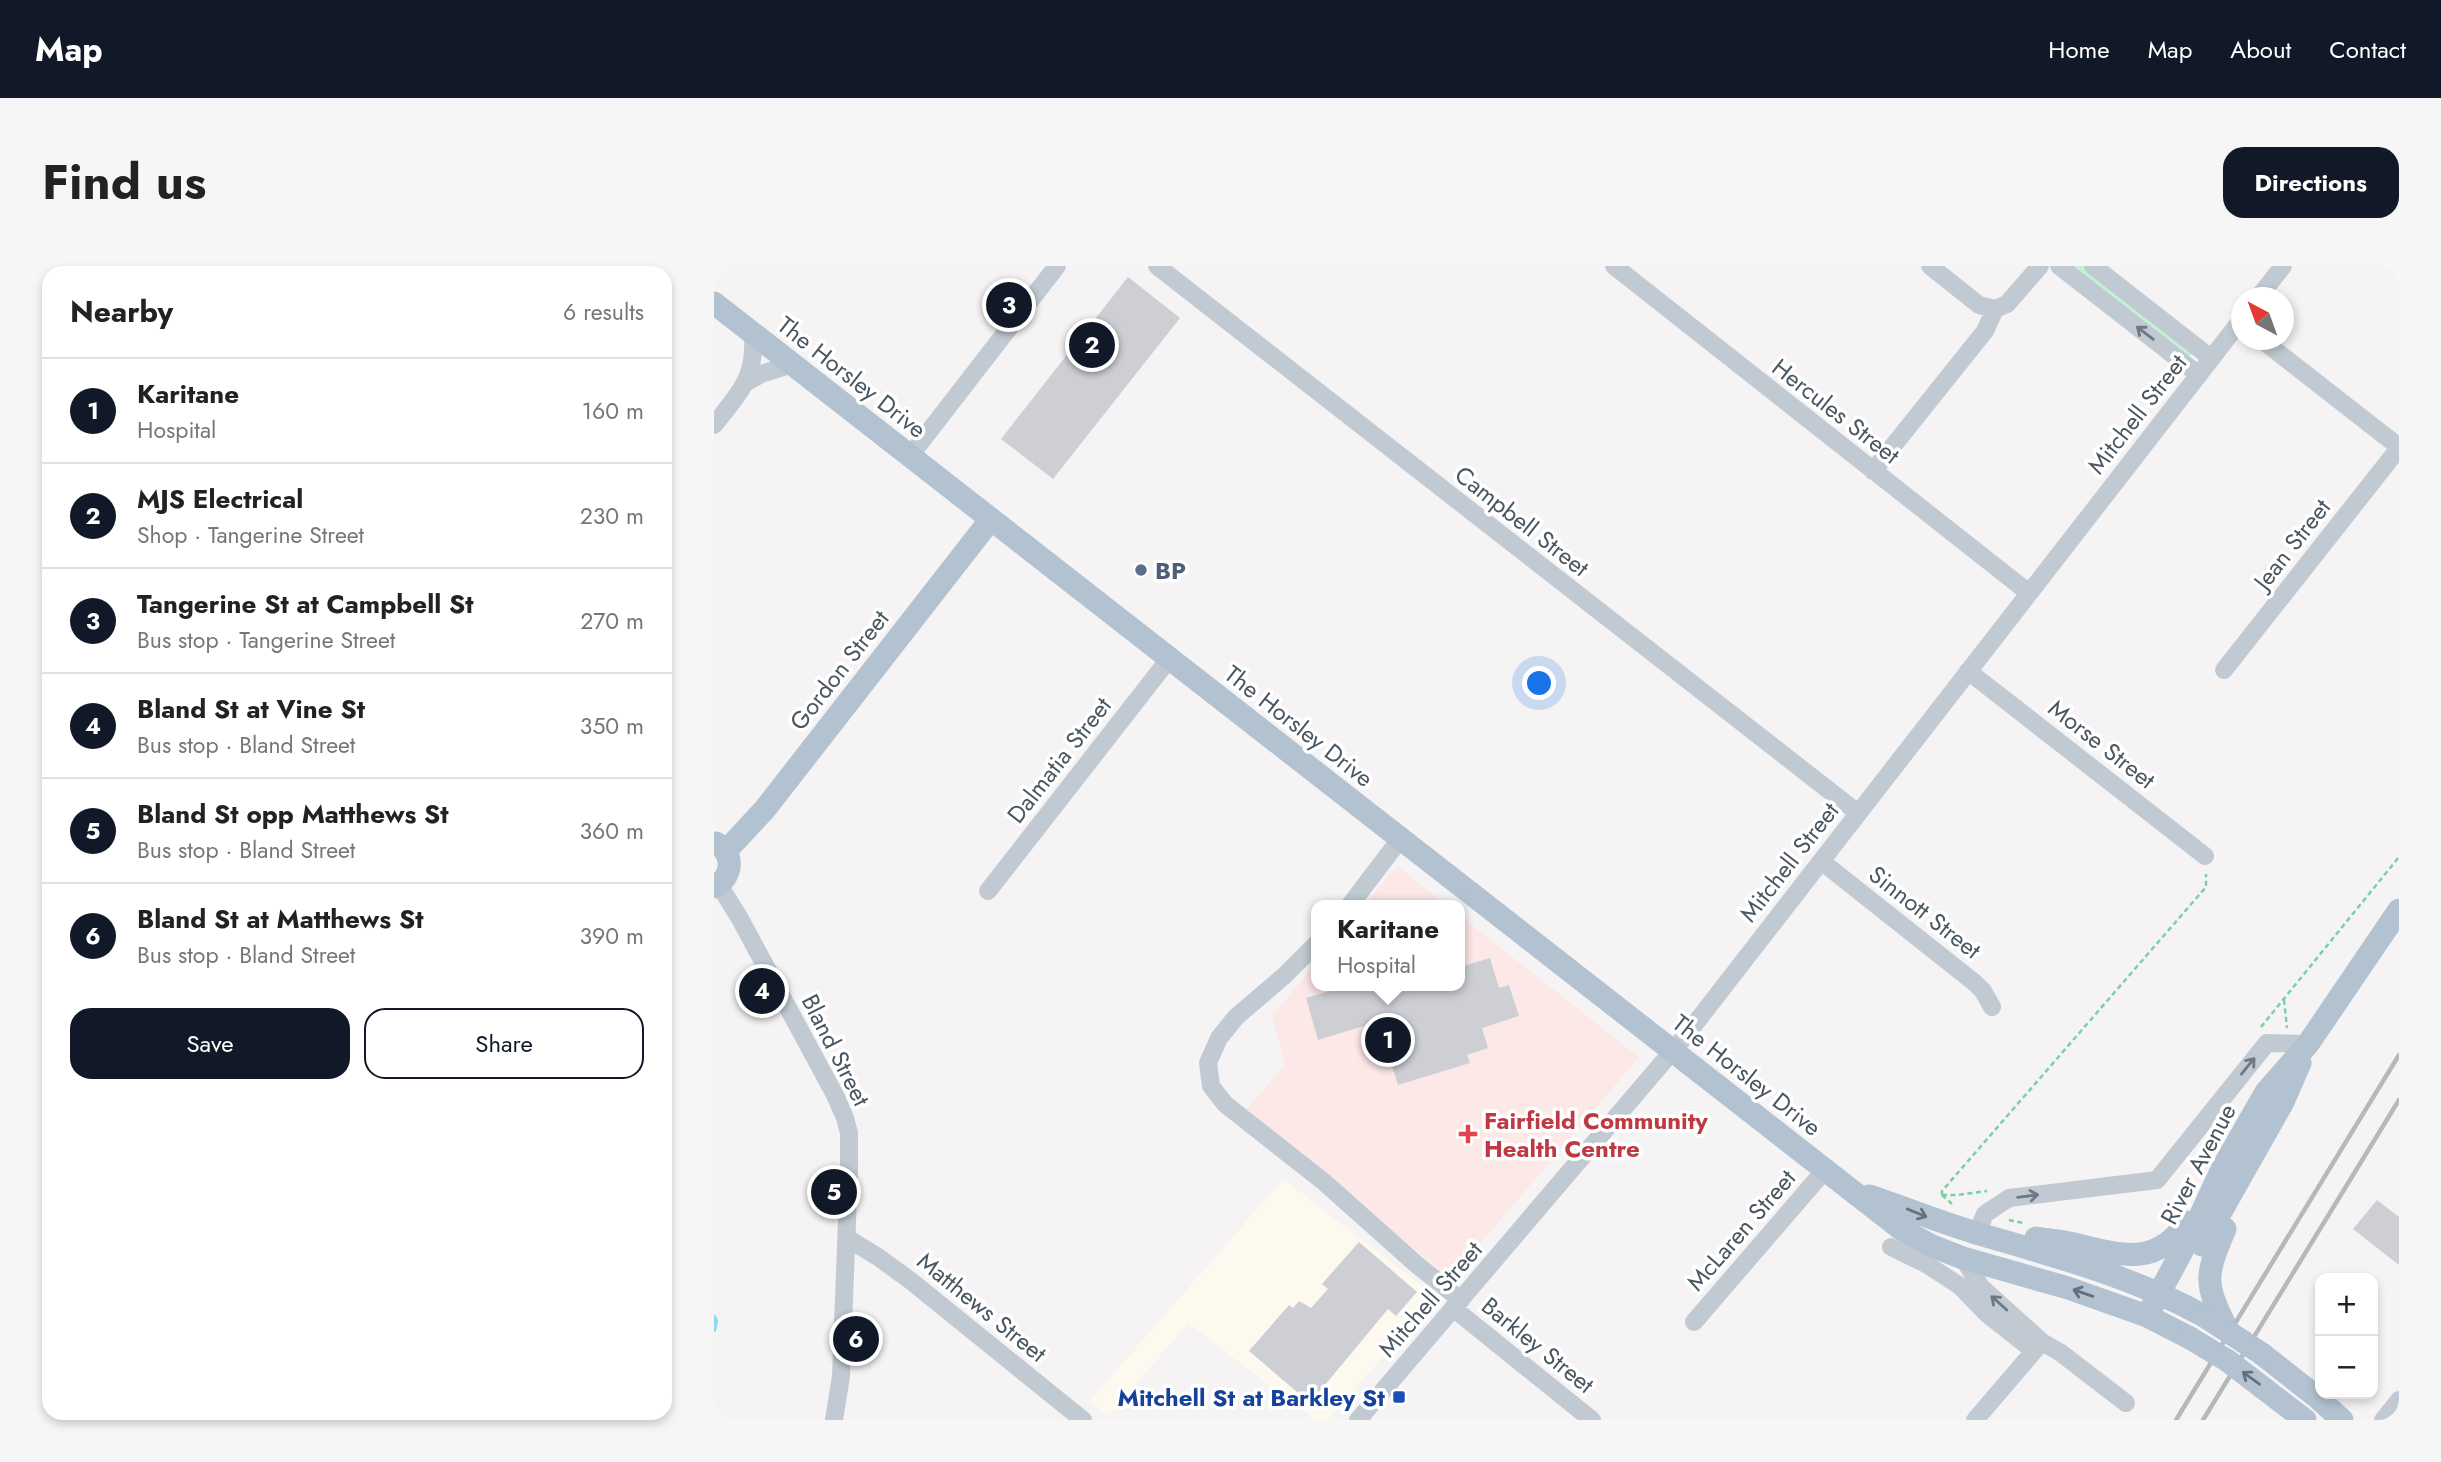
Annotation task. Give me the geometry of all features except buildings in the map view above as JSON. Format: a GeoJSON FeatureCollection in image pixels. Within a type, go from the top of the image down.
{"type":"FeatureCollection","features":[{"type":"Feature","properties":{"kind":"main road","name":"The Horsley Drive"},"geometry":{"type":"LineString","coordinates":[[714,303],[1901,1229],[1964,1258],[2068,1288],[2154,1320],[2190,1338],[2239,1369],[2305,1420]]}},
{"type":"Feature","properties":{"kind":"main road","name":"Gordon Street"},"geometry":{"type":"LineString","coordinates":[[720,846],[765,809],[991,519]]}},
{"type":"Feature","properties":{"kind":"main road"},"geometry":{"type":"LineString","coordinates":[[716,886],[724,880],[730,866],[720,846]]}},
{"type":"Feature","properties":{"kind":"main road","name":"River Avenue"},"geometry":{"type":"LineString","coordinates":[[2167,1296],[2222,1169],[2266,1092],[2308,1044],[2399,910]]}},
{"type":"Feature","properties":{"kind":"main road","name":"River Avenue"},"geometry":{"type":"LineString","coordinates":[[2154,1320],[2283,1102],[2308,1044]]}},
{"type":"Feature","properties":{"kind":"main road"},"geometry":{"type":"LineString","coordinates":[[2208,1309],[2210,1264],[2283,1102]]}},
{"type":"Feature","properties":{"kind":"main road"},"geometry":{"type":"LineString","coordinates":[[1988,1236],[2032,1237],[2121,1255],[2151,1252],[2174,1238],[2222,1169]]}},
{"type":"Feature","properties":{"kind":"main road","name":"The Horsley Drive"},"geometry":{"type":"LineString","coordinates":[[1853,1191],[2094,1268],[2208,1309],[2227,1329],[2292,1377],[2342,1420]]}},
{"type":"Feature","properties":{"kind":"street"},"geometry":{"type":"LineString","coordinates":[[911,456],[1057,266]]}},
{"type":"Feature","properties":{"kind":"street","name":"Campbell Street"},"geometry":{"type":"LineString","coordinates":[[1157,266],[1858,813]]}},
{"type":"Feature","properties":{"kind":"street","name":"Hercules Street"},"geometry":{"type":"LineString","coordinates":[[1614,266],[2029,593]]}},
{"type":"Feature","properties":{"kind":"street"},"geometry":{"type":"LineString","coordinates":[[1930,266],[1979,304],[1995,309],[2007,304],[2040,266]]}},
{"type":"Feature","properties":{"kind":"street"},"geometry":{"type":"LineString","coordinates":[[2059,266],[2199,374]]}},
{"type":"Feature","properties":{"kind":"street"},"geometry":{"type":"LineString","coordinates":[[2093,266],[2211,358]]}},
{"type":"Feature","properties":{"kind":"street"},"geometry":{"type":"LineString","coordinates":[[2267,287],[2283,266]]}},
{"type":"Feature","properties":{"kind":"street"},"geometry":{"type":"LineString","coordinates":[[1873,471],[1985,331],[1995,309]]}},
{"type":"Feature","properties":{"kind":"street"},"geometry":{"type":"LineString","coordinates":[[747,382],[754,351],[753,334]]}},
{"type":"Feature","properties":{"kind":"street","name":"Mitchell Street"},"geometry":{"type":"LineString","coordinates":[[1358,1420],[1672,1051],[2231,334]]}},
{"type":"Feature","properties":{"kind":"street"},"geometry":{"type":"LineString","coordinates":[[2275,350],[2399,447]]}},
{"type":"Feature","properties":{"kind":"street"},"geometry":{"type":"LineString","coordinates":[[714,425],[747,382],[761,374],[793,364]]}},
{"type":"Feature","properties":{"kind":"street","name":"Jean Street"},"geometry":{"type":"LineString","coordinates":[[2224,670],[2399,447]]}},
{"type":"Feature","properties":{"kind":"street","name":"Dalmatia Street"},"geometry":{"type":"LineString","coordinates":[[988,891],[1169,659]]}},
{"type":"Feature","properties":{"kind":"street","name":"Morse Street"},"geometry":{"type":"LineString","coordinates":[[1968,671],[2205,856]]}},
{"type":"Feature","properties":{"kind":"street"},"geometry":{"type":"LineString","coordinates":[[1354,900],[1401,838]]}},
{"type":"Feature","properties":{"kind":"street","name":"Sinnott Street"},"geometry":{"type":"LineString","coordinates":[[1821,861],[1975,983],[1992,1007]]}},
{"type":"Feature","properties":{"kind":"street","name":"Bland Street"},"geometry":{"type":"LineString","coordinates":[[716,886],[751,941],[845,1118],[849,1151],[847,1238],[841,1376],[834,1420]]}},
{"type":"Feature","properties":{"kind":"street","name":"Barkley Street"},"geometry":{"type":"LineString","coordinates":[[1311,949],[1236,1017],[1219,1038],[1208,1063],[1212,1086],[1225,1104],[1324,1182],[1457,1304],[1592,1420]]}},
{"type":"Feature","properties":{"kind":"street"},"geometry":{"type":"LineString","coordinates":[[1988,1236],[1985,1214],[2009,1198],[2157,1180],[2267,1043],[2308,1044]]}},
{"type":"Feature","properties":{"kind":"street","name":"McLaren Street"},"geometry":{"type":"LineString","coordinates":[[1694,1322],[1825,1170]]}},
{"type":"Feature","properties":{"kind":"street","name":"Matthews Street"},"geometry":{"type":"LineString","coordinates":[[847,1238],[911,1281],[1083,1420]]}},
{"type":"Feature","properties":{"kind":"street"},"geometry":{"type":"LineString","coordinates":[[1891,1247],[1926,1264],[1960,1286],[1987,1314],[2038,1347],[2061,1353],[2126,1403]]}},
{"type":"Feature","properties":{"kind":"street"},"geometry":{"type":"LineString","coordinates":[[1964,1258],[1981,1287],[2038,1347]]}},
{"type":"Feature","properties":{"kind":"street"},"geometry":{"type":"LineString","coordinates":[[1975,1420],[2038,1347]]}},
{"type":"Feature","properties":{"kind":"street"},"geometry":{"type":"LineString","coordinates":[[2383,1420],[2399,1400]]}},
{"type":"Feature","properties":{"kind":"path"},"geometry":{"type":"LineString","coordinates":[[1942,1195],[1942,1191],[2206,887],[2205,856]]}},
{"type":"Feature","properties":{"kind":"path"},"geometry":{"type":"LineString","coordinates":[[2258,1030],[2399,857]]}},
{"type":"Feature","properties":{"kind":"shaded area"},"geometry":{"type":"Polygon","coordinates":[[[1397,866],[1440,900],[1368,900],[1397,866]]]}},
{"type":"Feature","properties":{"kind":"shaded area"},"geometry":{"type":"Polygon","coordinates":[[[1465,920],[1639,1057],[1451,1278],[1379,1222],[1327,1174],[1247,1109],[1285,1064],[1272,1016],[1311,969],[1311,991],[1465,991],[1465,920]]]}},
{"type":"Feature","properties":{"kind":"shaded area"},"geometry":{"type":"Polygon","coordinates":[[[1283,1179],[1435,1296],[1328,1420],[1315,1420],[1188,1323],[1109,1416],[1089,1402],[1283,1179]]]}},
{"type":"Feature","properties":{"kind":"green space"},"geometry":{"type":"Polygon","coordinates":[[[2068,266],[2082,266],[2193,351],[2188,359],[2068,266]]]}},
{"type":"Feature","properties":{"kind":"waterway"},"geometry":{"type":"LineString","coordinates":[[714,1317],[714,1330]]}},
{"type":"Feature","properties":{"kind":"railway"},"geometry":{"type":"LineString","coordinates":[[2176,1420],[2399,1055]]}},
{"type":"Feature","properties":{"kind":"railway"},"geometry":{"type":"LineString","coordinates":[[2203,1420],[2399,1100]]}},
{"type":"Feature","properties":{"kind":"place","name":"Tangerine St at Campbell St"},"geometry":{"type":"Point","coordinates":[1009,305]}},
{"type":"Feature","properties":{"kind":"place","name":"MJS Electrical"},"geometry":{"type":"Point","coordinates":[1092,345]}},
{"type":"Feature","properties":{"kind":"place","name":"BP"},"geometry":{"type":"Point","coordinates":[1141,570]}},
{"type":"Feature","properties":{"kind":"place","name":"Bland St at Vine St"},"geometry":{"type":"Point","coordinates":[762,991]}},
{"type":"Feature","properties":{"kind":"place","name":"Karitane"},"geometry":{"type":"Point","coordinates":[1388,1040]}},
{"type":"Feature","properties":{"kind":"place","name":"Fairfield Community Health Centre"},"geometry":{"type":"Point","coordinates":[1468,1134]}},
{"type":"Feature","properties":{"kind":"place","name":"Bland St opp Matthews St"},"geometry":{"type":"Point","coordinates":[834,1192]}},
{"type":"Feature","properties":{"kind":"place","name":"Bland St at Matthews St"},"geometry":{"type":"Point","coordinates":[856,1339]}},
{"type":"Feature","properties":{"kind":"place","name":"Mitchell St at Barkley St"},"geometry":{"type":"Point","coordinates":[1399,1397]}}]}
